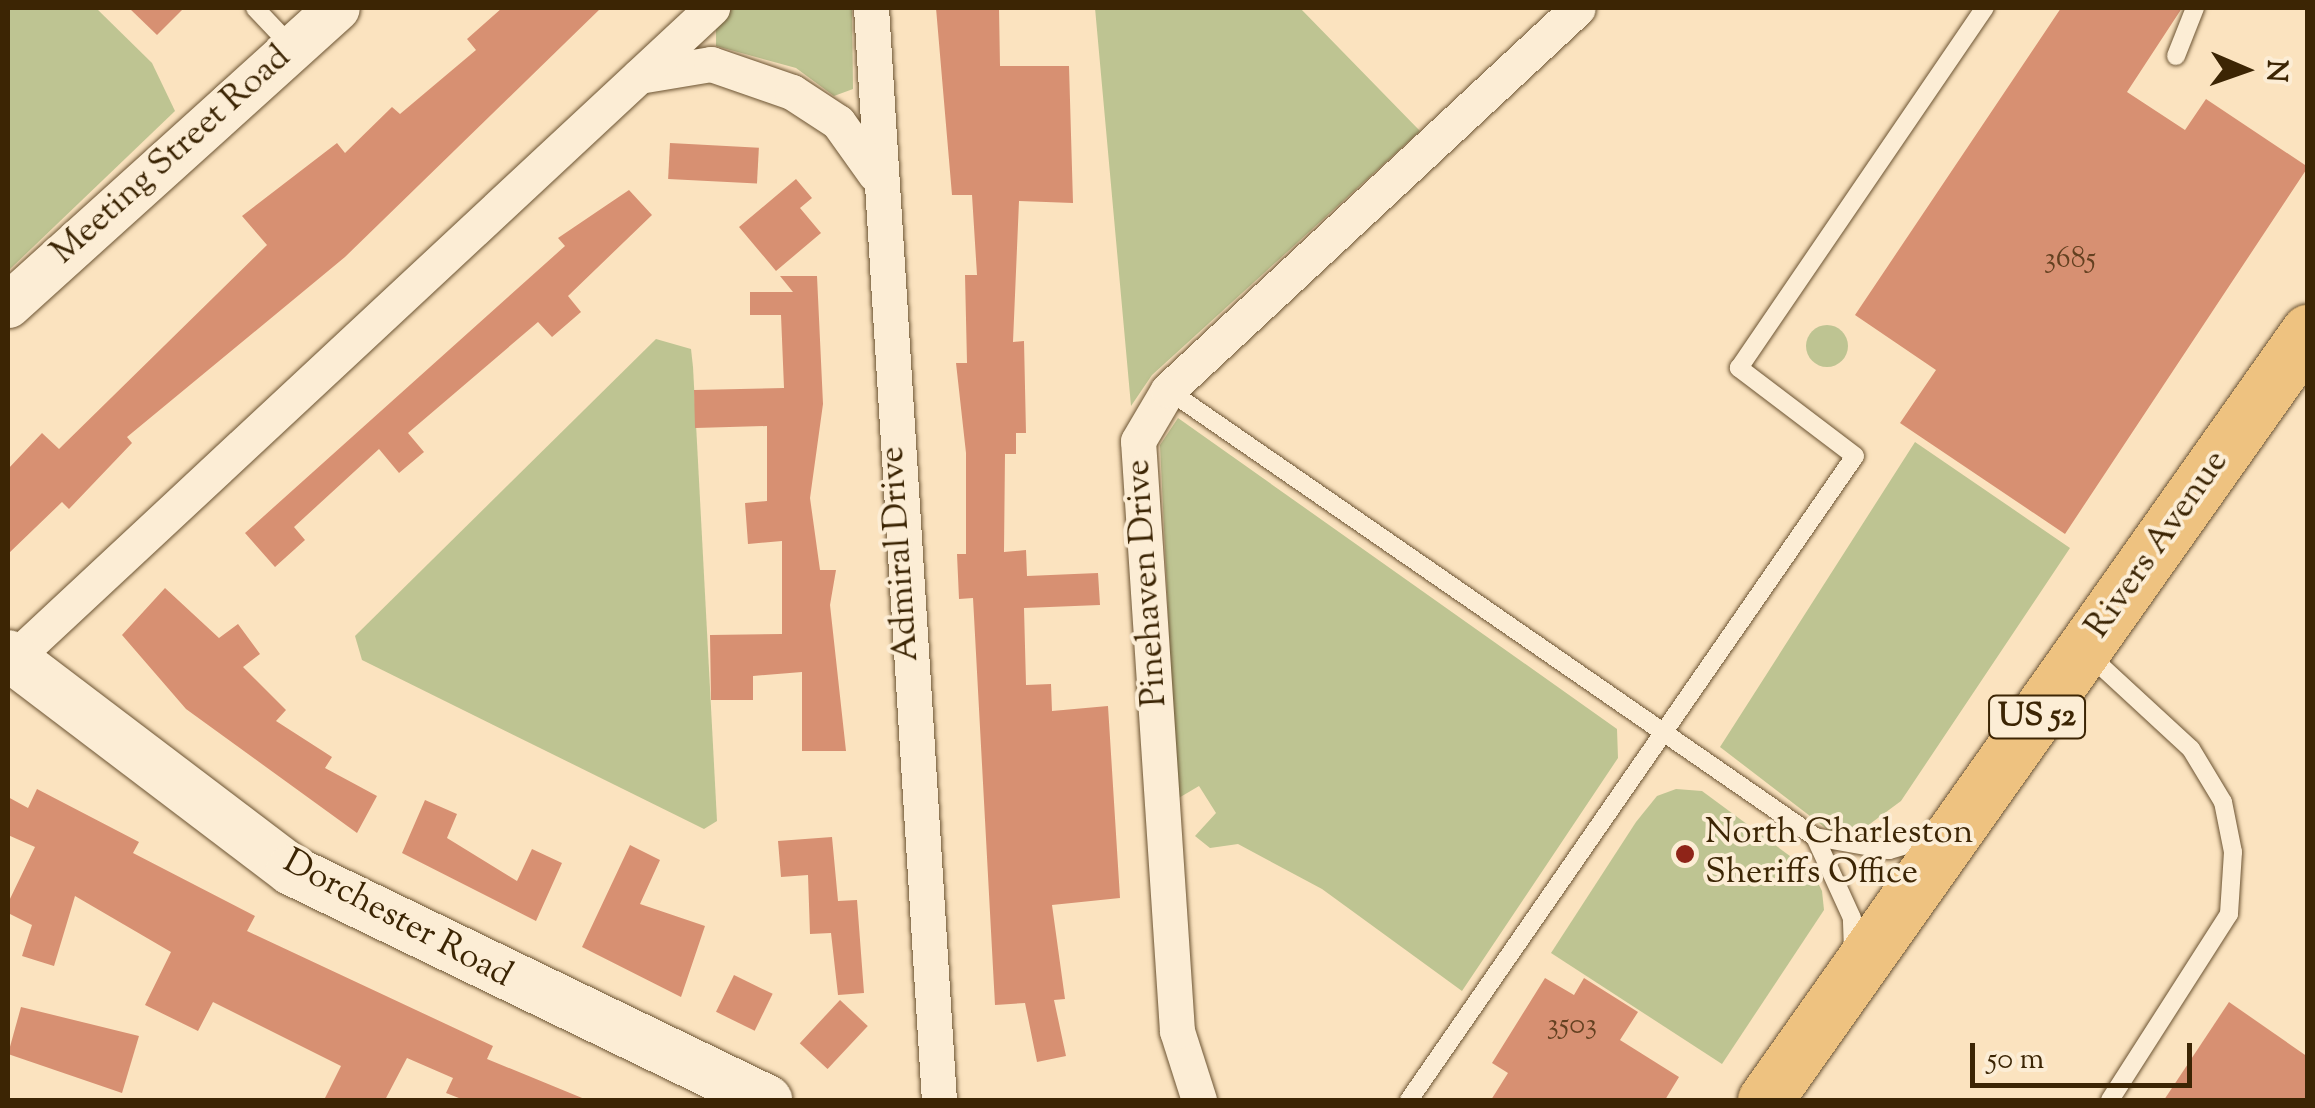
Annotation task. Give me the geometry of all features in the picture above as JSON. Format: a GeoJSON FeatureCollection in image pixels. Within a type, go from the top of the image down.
{"type":"FeatureCollection","features":[{"type":"Feature","properties":{"kind":"main road","name":"Rivers Avenue"},"geometry":{"type":"LineString","coordinates":[[1765,1100],[2308,332]]}},
{"type":"Feature","properties":{"kind":"main road","name":"Dorchester Road"},"geometry":{"type":"LineString","coordinates":[[10,658],[291,870],[767,1100]]}},
{"type":"Feature","properties":{"kind":"street","name":"Meeting Street Road"},"geometry":{"type":"LineString","coordinates":[[8,304],[337,8]]}},
{"type":"Feature","properties":{"kind":"street"},"geometry":{"type":"LineString","coordinates":[[10,658],[712,8]]}},
{"type":"Feature","properties":{"kind":"street","name":"Admiral Drive"},"geometry":{"type":"LineString","coordinates":[[871,8],[876,174],[939,1100]]}},
{"type":"Feature","properties":{"kind":"street","name":"Pinehaven Drive"},"geometry":{"type":"LineString","coordinates":[[1198,1100],[1177,1031],[1138,441],[1168,390],[1578,8]]}},
{"type":"Feature","properties":{"kind":"street"},"geometry":{"type":"LineString","coordinates":[[639,76],[711,64],[792,92],[838,122],[876,174]]}},
{"type":"Feature","properties":{"kind":"lane"},"geometry":{"type":"LineString","coordinates":[[1410,1100],[1855,456],[1738,368],[1986,8]]}},
{"type":"Feature","properties":{"kind":"lane"},"geometry":{"type":"LineString","coordinates":[[2176,56],[2195,8]]}},
{"type":"Feature","properties":{"kind":"lane"},"geometry":{"type":"LineString","coordinates":[[253,9],[293,47]]}},
{"type":"Feature","properties":{"kind":"lane"},"geometry":{"type":"LineString","coordinates":[[1168,390],[1814,836],[1889,850],[1956,831]]}},
{"type":"Feature","properties":{"kind":"lane"},"geometry":{"type":"LineString","coordinates":[[2084,650],[2192,749],[2223,802],[2232,852],[2229,914],[2110,1100]]}},
{"type":"Feature","properties":{"kind":"lane"},"geometry":{"type":"LineString","coordinates":[[1814,836],[1852,918],[1854,975]]}},
{"type":"Feature","properties":{"kind":"green space"},"geometry":{"type":"Polygon","coordinates":[[[8,8],[96,8],[152,63],[175,111],[8,271],[8,8]]]}},
{"type":"Feature","properties":{"kind":"green space"},"geometry":{"type":"Polygon","coordinates":[[[733,8],[852,8],[853,89],[834,96],[796,68],[716,46],[716,24],[733,8]]]}},
{"type":"Feature","properties":{"kind":"green space"},"geometry":{"type":"Polygon","coordinates":[[[1095,8],[1300,8],[1420,131],[1152,375],[1131,406],[1095,8]]]}},
{"type":"Feature","properties":{"kind":"green space"},"geometry":{"type":"Polygon","coordinates":[[[1827,325],[1842,331],[1848,346],[1842,361],[1827,367],[1812,361],[1806,346],[1812,331],[1827,325]]]}},
{"type":"Feature","properties":{"kind":"green space"},"geometry":{"type":"Polygon","coordinates":[[[656,339],[691,349],[693,367],[717,821],[704,829],[362,660],[355,636],[656,339]]]}},
{"type":"Feature","properties":{"kind":"green space"},"geometry":{"type":"Polygon","coordinates":[[[1178,418],[1617,729],[1618,758],[1462,991],[1322,889],[1238,844],[1210,848],[1195,836],[1216,813],[1199,786],[1177,799],[1160,445],[1178,418]]]}},
{"type":"Feature","properties":{"kind":"green space"},"geometry":{"type":"Polygon","coordinates":[[[1915,442],[2070,548],[1901,801],[1859,832],[1853,849],[1720,747],[1915,442]]]}},
{"type":"Feature","properties":{"kind":"green space"},"geometry":{"type":"Polygon","coordinates":[[[1676,789],[1702,791],[1813,873],[1822,891],[1824,910],[1722,1064],[1551,953],[1636,822],[1657,796],[1676,789]]]}},
{"type":"Feature","properties":{"kind":"building"},"geometry":{"type":"Polygon","coordinates":[[[129,8],[184,8],[157,35],[129,8]]]}},
{"type":"Feature","properties":{"kind":"building"},"geometry":{"type":"Polygon","coordinates":[[[502,8],[601,8],[345,257],[127,437],[132,443],[69,509],[62,502],[8,554],[8,469],[42,433],[59,449],[267,245],[242,216],[337,143],[345,153],[392,107],[400,114],[476,50],[467,39],[502,8]]]}},
{"type":"Feature","properties":{"kind":"building"},"geometry":{"type":"Polygon","coordinates":[[[936,8],[999,8],[1000,66],[1069,66],[1073,203],[1019,201],[1013,342],[1024,341],[1026,433],[1016,433],[1016,454],[1005,454],[1004,552],[1026,550],[1027,576],[1098,573],[1100,605],[1024,608],[1026,685],[1051,684],[1052,711],[1108,706],[1120,898],[1052,905],[1065,999],[1054,1000],[1066,1056],[1037,1062],[1025,1003],[995,1005],[973,598],[959,599],[957,554],[966,554],[966,453],[956,363],[967,363],[965,275],[977,275],[972,195],[952,195],[936,8]]]}},
{"type":"Feature","properties":{"kind":"building"},"geometry":{"type":"Polygon","coordinates":[[[2061,8],[2182,8],[2127,92],[2185,130],[2206,99],[2308,167],[2065,534],[1900,423],[1936,370],[1855,315],[2061,8]]]}},
{"type":"Feature","properties":{"kind":"building"},"geometry":{"type":"Polygon","coordinates":[[[670,143],[759,148],[757,184],[668,179],[670,143]]]}},
{"type":"Feature","properties":{"kind":"building"},"geometry":{"type":"Polygon","coordinates":[[[796,179],[812,198],[800,208],[821,233],[776,271],[739,227],[796,179]]]}},
{"type":"Feature","properties":{"kind":"building"},"geometry":{"type":"Polygon","coordinates":[[[629,190],[652,215],[568,296],[581,312],[552,337],[538,322],[408,433],[424,452],[399,473],[379,449],[294,527],[305,540],[275,567],[245,533],[565,246],[558,238],[629,190]]]}},
{"type":"Feature","properties":{"kind":"building"},"geometry":{"type":"Polygon","coordinates":[[[780,276],[817,276],[823,404],[810,498],[820,570],[836,570],[830,605],[846,751],[802,751],[802,672],[753,676],[753,700],[711,700],[710,635],[782,634],[782,541],[748,544],[745,503],[767,501],[767,426],[695,428],[694,390],[784,388],[781,315],[750,315],[750,292],[793,292],[780,276]]]}},
{"type":"Feature","properties":{"kind":"building"},"geometry":{"type":"Polygon","coordinates":[[[165,588],[219,638],[238,624],[260,654],[243,667],[286,710],[276,721],[332,757],[325,768],[377,796],[357,833],[186,709],[122,635],[165,588]]]}},
{"type":"Feature","properties":{"kind":"building"},"geometry":{"type":"Polygon","coordinates":[[[37,789],[139,842],[133,853],[255,916],[247,931],[493,1046],[487,1059],[587,1100],[464,1100],[446,1093],[453,1078],[407,1058],[385,1100],[324,1100],[341,1066],[213,1002],[198,1031],[145,1005],[171,952],[75,896],[54,966],[22,956],[32,925],[8,913],[8,903],[35,847],[8,835],[8,797],[28,808],[37,789]]]}},
{"type":"Feature","properties":{"kind":"building"},"geometry":{"type":"Polygon","coordinates":[[[425,800],[457,814],[447,838],[517,881],[532,849],[562,863],[536,921],[402,853],[425,800]]]}},
{"type":"Feature","properties":{"kind":"building"},"geometry":{"type":"Polygon","coordinates":[[[832,837],[838,901],[857,900],[864,993],[838,995],[831,933],[810,934],[808,875],[781,877],[778,841],[832,837]]]}},
{"type":"Feature","properties":{"kind":"building"},"geometry":{"type":"Polygon","coordinates":[[[630,845],[660,860],[640,904],[705,926],[681,997],[582,947],[630,845]]]}},
{"type":"Feature","properties":{"kind":"building"},"geometry":{"type":"Polygon","coordinates":[[[734,975],[773,994],[755,1031],[716,1012],[734,975]]]}},
{"type":"Feature","properties":{"kind":"building"},"geometry":{"type":"Polygon","coordinates":[[[1545,978],[1574,995],[1584,978],[1638,1012],[1620,1040],[1679,1077],[1665,1100],[1491,1100],[1508,1073],[1492,1063],[1545,978]]]}},
{"type":"Feature","properties":{"kind":"building"},"geometry":{"type":"Polygon","coordinates":[[[840,1000],[868,1026],[828,1069],[800,1043],[840,1000]]]}},
{"type":"Feature","properties":{"kind":"building"},"geometry":{"type":"Polygon","coordinates":[[[2229,1002],[2308,1057],[2308,1100],[2164,1100],[2229,1002]]]}},
{"type":"Feature","properties":{"kind":"building"},"geometry":{"type":"Polygon","coordinates":[[[21,1007],[139,1036],[122,1093],[8,1054],[21,1007]]]}},
{"type":"Feature","properties":{"kind":"place","name":"North Charleston Sheriffs Office"},"geometry":{"type":"Point","coordinates":[1685,854]}}]}
